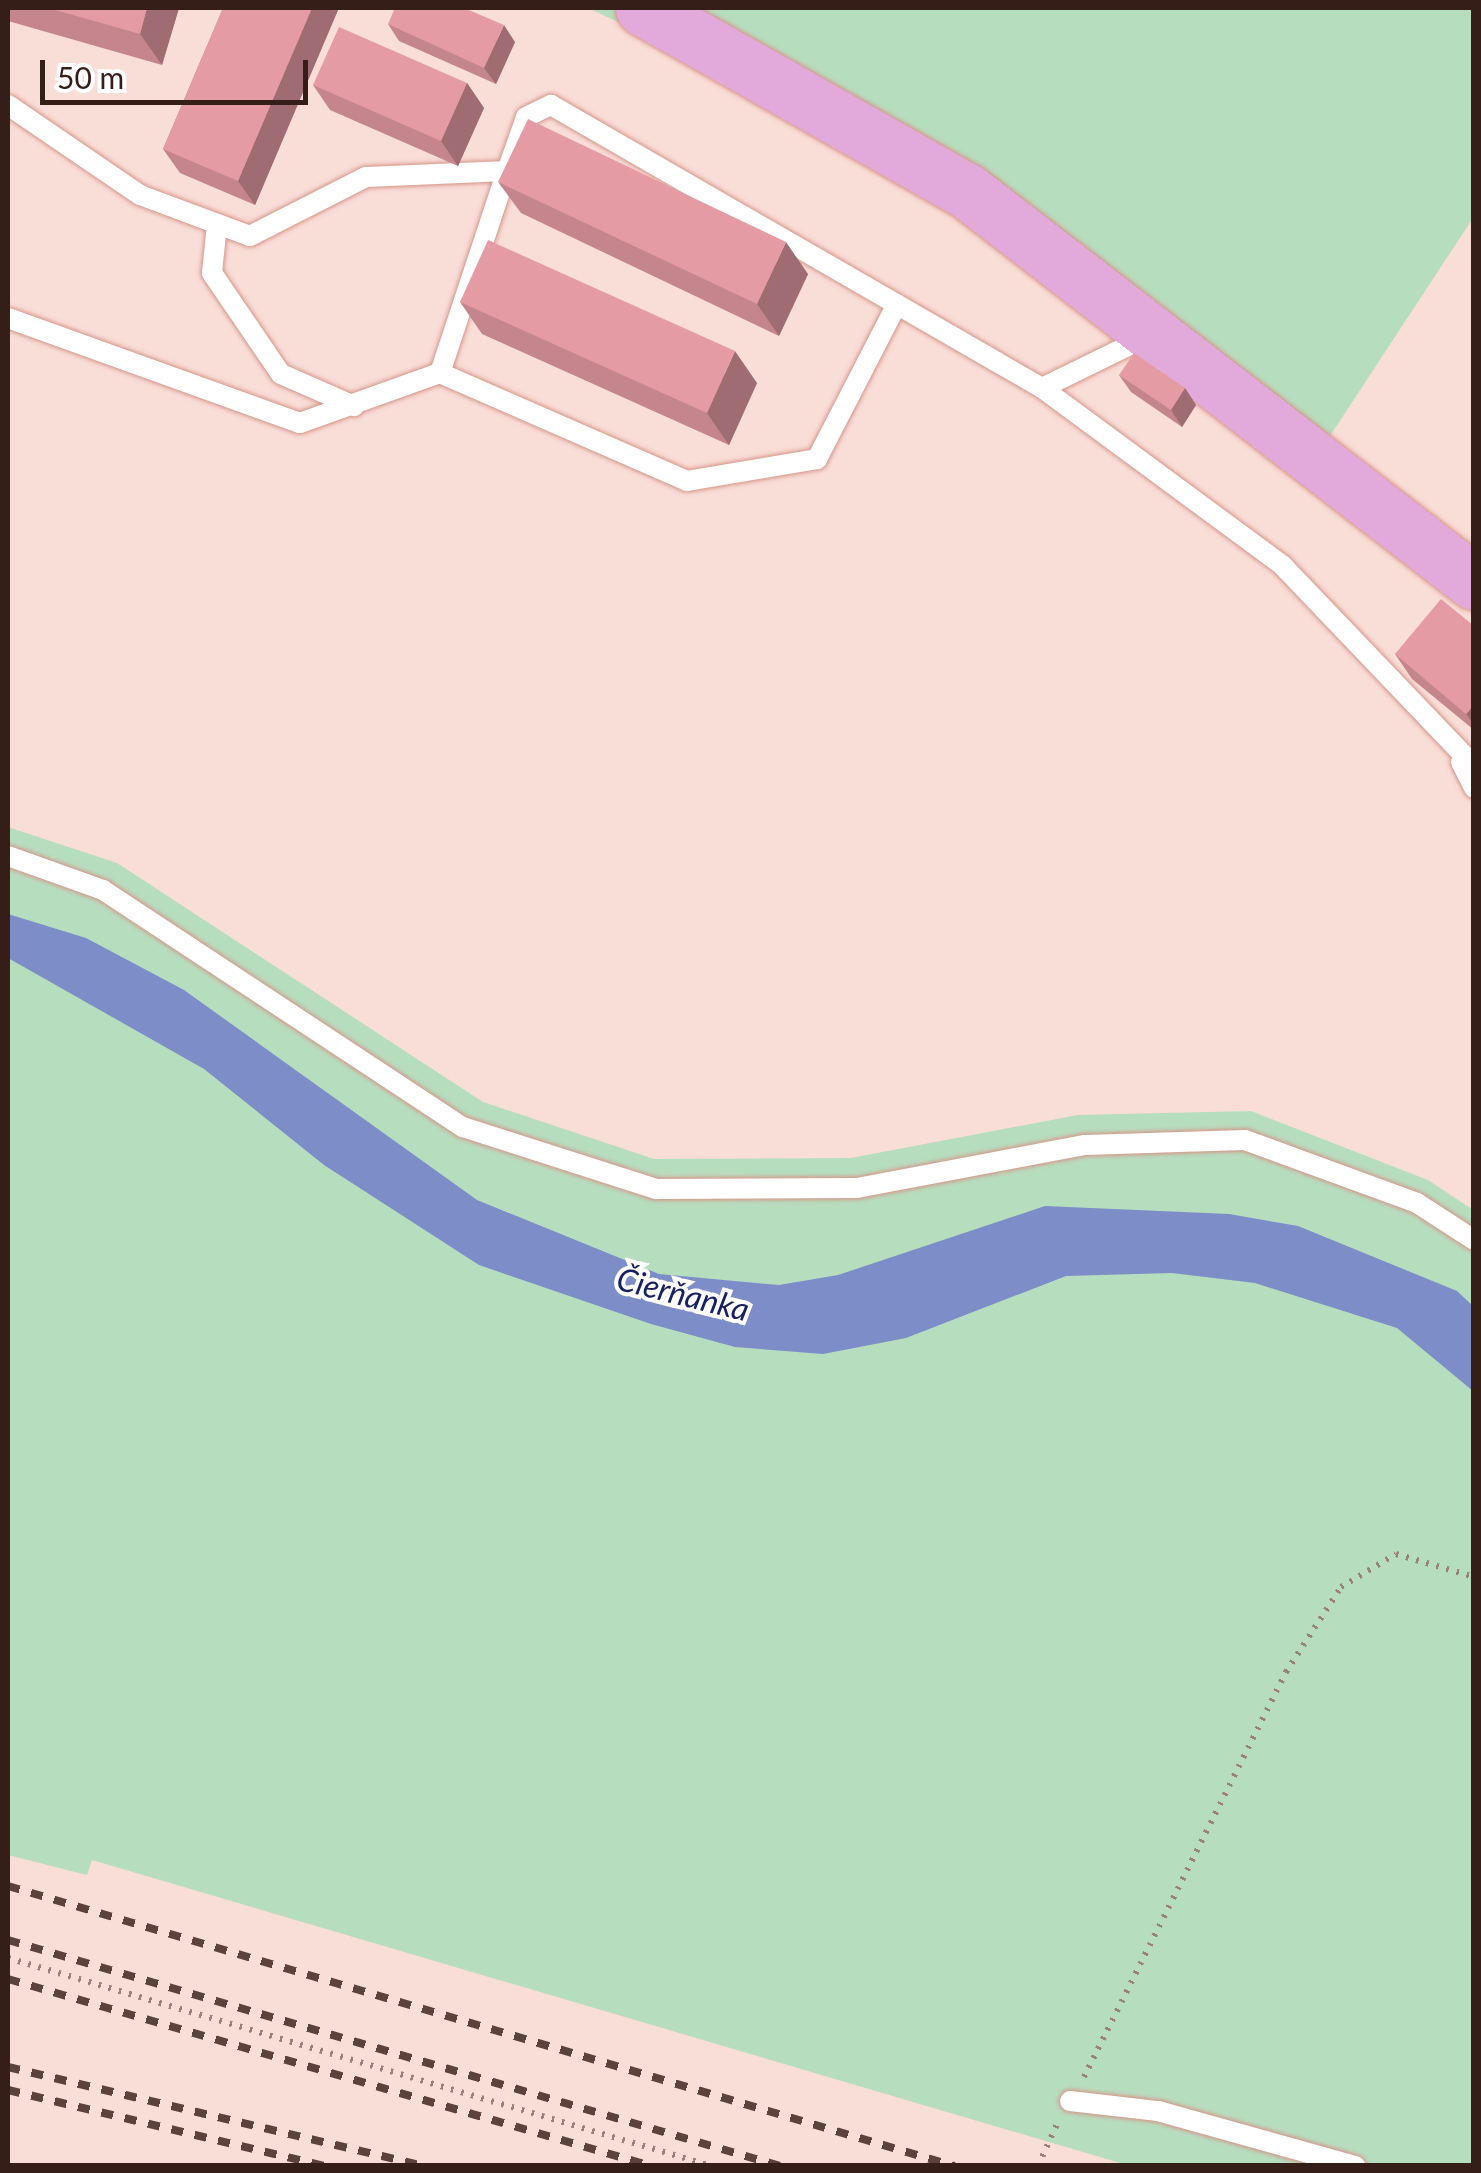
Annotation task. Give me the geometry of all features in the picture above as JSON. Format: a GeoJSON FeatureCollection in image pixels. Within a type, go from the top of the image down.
{"type":"FeatureCollection","features":[{"type":"Feature","properties":{"kind":"main road"},"geometry":{"type":"LineString","coordinates":[[643,8],[967,192],[1474,582]]}},
{"type":"Feature","properties":{"kind":"lane"},"geometry":{"type":"LineString","coordinates":[[440,373],[526,116],[551,105],[1042,388],[1283,566],[1381,660],[1467,764],[1474,788]]}},
{"type":"Feature","properties":{"kind":"lane"},"geometry":{"type":"LineString","coordinates":[[8,106],[140,195],[250,236],[366,177],[507,171]]}},
{"type":"Feature","properties":{"kind":"lane"},"geometry":{"type":"LineString","coordinates":[[217,224],[212,274],[282,374],[354,406]]}},
{"type":"Feature","properties":{"kind":"lane"},"geometry":{"type":"LineString","coordinates":[[8,318],[300,423],[440,373],[687,481],[817,459],[897,304]]}},
{"type":"Feature","properties":{"kind":"lane"},"geometry":{"type":"LineString","coordinates":[[1042,388],[1153,335]]}},
{"type":"Feature","properties":{"kind":"lane"},"geometry":{"type":"LineString","coordinates":[[8,856],[102,890],[463,1128],[656,1189],[857,1188],[1085,1145],[1244,1140],[1417,1203],[1474,1240]]}},
{"type":"Feature","properties":{"kind":"lane"},"geometry":{"type":"LineString","coordinates":[[1070,2102],[1158,2111],[1354,2166]]}},
{"type":"Feature","properties":{"kind":"path"},"geometry":{"type":"LineString","coordinates":[[1038,2166],[1286,1672],[1340,1587],[1396,1554],[1474,1576]]}},
{"type":"Feature","properties":{"kind":"path"},"geometry":{"type":"LineString","coordinates":[[8,1958],[712,2166]]}},
{"type":"Feature","properties":{"kind":"green space"},"geometry":{"type":"Polygon","coordinates":[[[588,8],[1473,8],[1473,218],[1305,474],[1021,252],[752,85],[588,8]]]}},
{"type":"Feature","properties":{"kind":"green space"},"geometry":{"type":"Polygon","coordinates":[[[8,827],[117,863],[483,1102],[654,1159],[851,1158],[1078,1115],[1251,1111],[1428,1180],[1473,1210],[1473,2165],[1127,2165],[92,1860],[87,1875],[8,1855],[8,827]]]}},
{"type":"Feature","properties":{"kind":"water","name":"Čierňanka"},"geometry":{"type":"Polygon","coordinates":[[[8,914],[86,938],[184,990],[477,1200],[659,1274],[779,1285],[838,1275],[1045,1206],[1229,1214],[1298,1226],[1457,1291],[1473,1306],[1473,1391],[1397,1328],[1255,1283],[1172,1273],[1066,1276],[906,1338],[823,1354],[735,1347],[651,1324],[479,1265],[324,1165],[204,1069],[8,958],[8,914]]]}},
{"type":"Feature","properties":{"kind":"building"},"geometry":{"type":"Polygon","coordinates":[[[48,8],[147,8],[140,34],[48,8]]]}},
{"type":"Feature","properties":{"kind":"building"},"geometry":{"type":"Polygon","coordinates":[[[223,8],[312,8],[238,181],[163,149],[223,8]]]}},
{"type":"Feature","properties":{"kind":"building"},"geometry":{"type":"Polygon","coordinates":[[[395,8],[464,8],[504,25],[484,68],[388,24],[395,8]]]}},
{"type":"Feature","properties":{"kind":"building"},"geometry":{"type":"Polygon","coordinates":[[[339,27],[467,83],[441,141],[313,85],[339,27]]]}},
{"type":"Feature","properties":{"kind":"building"},"geometry":{"type":"Polygon","coordinates":[[[528,119],[786,242],[757,304],[498,182],[528,119]]]}},
{"type":"Feature","properties":{"kind":"building"},"geometry":{"type":"Polygon","coordinates":[[[488,240],[735,351],[707,413],[460,302],[488,240]]]}},
{"type":"Feature","properties":{"kind":"building"},"geometry":{"type":"Polygon","coordinates":[[[1134,353],[1185,388],[1171,410],[1119,375],[1134,353]]]}},
{"type":"Feature","properties":{"kind":"building"},"geometry":{"type":"Polygon","coordinates":[[[1441,599],[1474,626],[1474,705],[1466,714],[1395,654],[1441,599]]]}},
{"type":"Feature","properties":{"kind":"railway"},"geometry":{"type":"LineString","coordinates":[[8,1886],[954,2166]]}},
{"type":"Feature","properties":{"kind":"railway"},"geometry":{"type":"LineString","coordinates":[[8,1940],[780,2166]]}},
{"type":"Feature","properties":{"kind":"railway"},"geometry":{"type":"LineString","coordinates":[[8,1979],[651,2166]]}},
{"type":"Feature","properties":{"kind":"railway"},"geometry":{"type":"LineString","coordinates":[[8,2067],[422,2166]]}},
{"type":"Feature","properties":{"kind":"railway"},"geometry":{"type":"LineString","coordinates":[[8,2090],[325,2166]]}}]}
